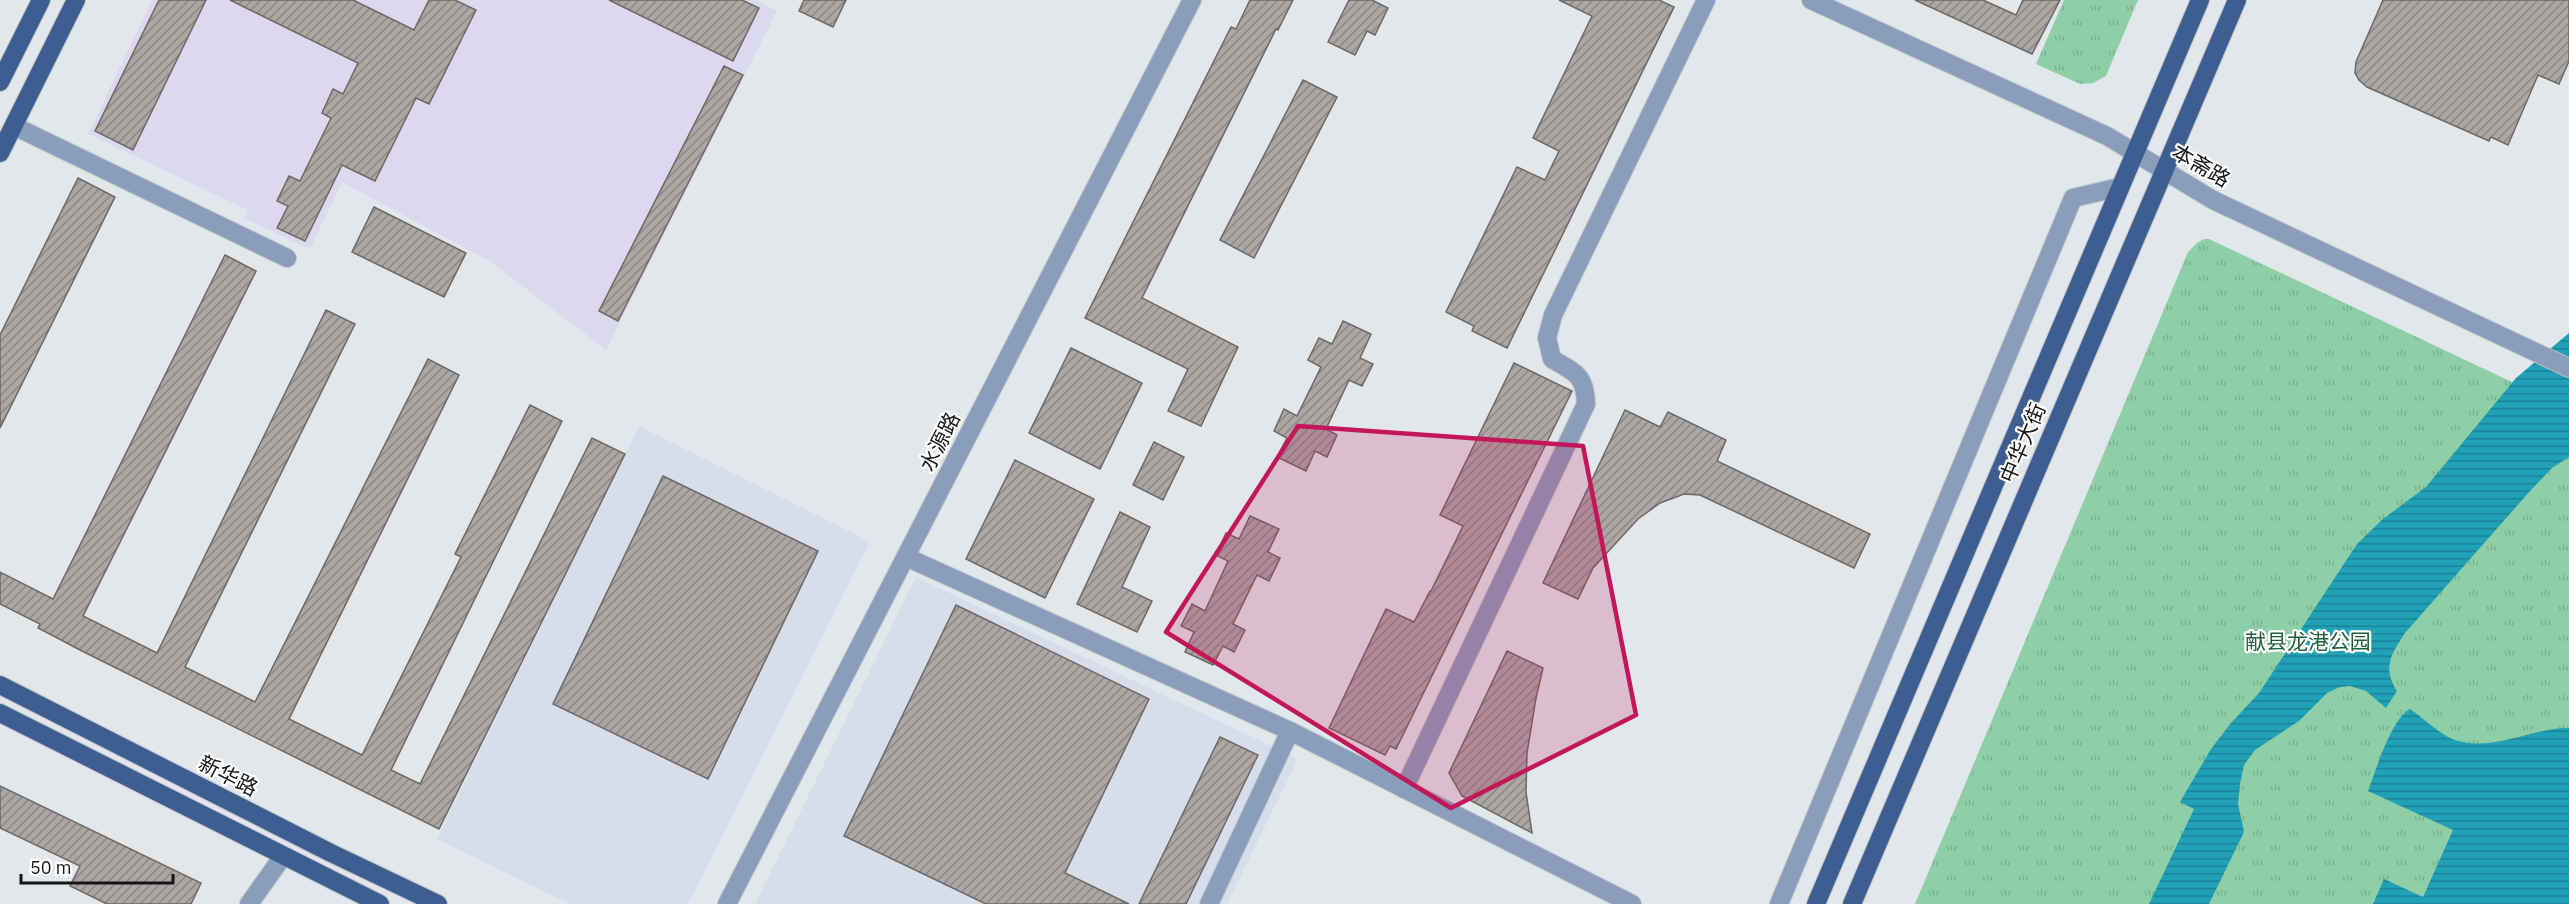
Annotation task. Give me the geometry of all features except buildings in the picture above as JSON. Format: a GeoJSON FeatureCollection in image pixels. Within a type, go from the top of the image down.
{"type":"FeatureCollection","features":[{"type":"Feature","properties":{"kind":"main road"},"geometry":{"type":"LineString","coordinates":[[0,82],[40,0]]}},
{"type":"Feature","properties":{"kind":"main road"},"geometry":{"type":"LineString","coordinates":[[0,153],[76,0]]}},
{"type":"Feature","properties":{"kind":"main road","name":"中华大街"},"geometry":{"type":"LineString","coordinates":[[1816,904],[2200,0]]}},
{"type":"Feature","properties":{"kind":"main road","name":"中华大街"},"geometry":{"type":"LineString","coordinates":[[1852,904],[2236,0]]}},
{"type":"Feature","properties":{"kind":"main road","name":"新华路"},"geometry":{"type":"LineString","coordinates":[[0,685],[331,853],[438,904]]}},
{"type":"Feature","properties":{"kind":"main road"},"geometry":{"type":"LineString","coordinates":[[0,713],[380,904]]}},
{"type":"Feature","properties":{"kind":"street","name":"水源路"},"geometry":{"type":"LineString","coordinates":[[727,904],[1192,0]]}},
{"type":"Feature","properties":{"kind":"street"},"geometry":{"type":"LineString","coordinates":[[1404,789],[1586,404],[1585,385],[1575,372],[1552,359],[1547,338],[1553,315],[1706,0]]}},
{"type":"Feature","properties":{"kind":"street","name":"本斋路"},"geometry":{"type":"LineString","coordinates":[[1811,0],[2107,136],[2213,200],[2569,368]]}},
{"type":"Feature","properties":{"kind":"street"},"geometry":{"type":"LineString","coordinates":[[14,126],[287,258]]}},
{"type":"Feature","properties":{"kind":"street"},"geometry":{"type":"LineString","coordinates":[[1779,904],[2073,198],[2120,187]]}},
{"type":"Feature","properties":{"kind":"street"},"geometry":{"type":"LineString","coordinates":[[906,557],[1290,731],[1632,904]]}},
{"type":"Feature","properties":{"kind":"street"},"geometry":{"type":"LineString","coordinates":[[1209,904],[1290,731]]}},
{"type":"Feature","properties":{"kind":"street"},"geometry":{"type":"LineString","coordinates":[[249,904],[283,856]]}},
{"type":"Feature","properties":{"kind":"highlighted area"},"geometry":{"type":"Polygon","coordinates":[[[1298,426],[1583,446],[1636,715],[1451,808],[1166,632],[1298,426]]]}},
{"type":"Feature","properties":{"kind":"shaded area"},"geometry":{"type":"Polygon","coordinates":[[[152,0],[756,0],[777,11],[606,350],[491,262],[342,182],[310,249],[244,218],[248,210],[88,134],[152,0]]]}},
{"type":"Feature","properties":{"kind":"shaded area"},"geometry":{"type":"Polygon","coordinates":[[[639,426],[870,542],[688,904],[570,904],[437,839],[639,426]]]}},
{"type":"Feature","properties":{"kind":"shaded area"},"geometry":{"type":"Polygon","coordinates":[[[916,577],[1298,759],[1227,904],[755,904],[916,577]]]}},
{"type":"Feature","properties":{"kind":"green space"},"geometry":{"type":"Polygon","coordinates":[[[2064,0],[2138,0],[2106,76],[2093,83],[2080,84],[2036,64],[2064,0]]]}},
{"type":"Feature","properties":{"kind":"green space","name":"献县龙港公园"},"geometry":{"type":"Polygon","coordinates":[[[2204,239],[2209,239],[2569,409],[2569,904],[1915,904],[2188,252],[2204,239]]]}},
{"type":"Feature","properties":{"kind":"water"},"geometry":{"type":"Polygon","coordinates":[[[2569,333],[2569,457],[2552,468],[2530,491],[2405,633],[2390,661],[2390,675],[2397,691],[2386,708],[2366,691],[2350,686],[2340,687],[2327,693],[2299,721],[2255,750],[2244,765],[2240,784],[2238,804],[2244,832],[2209,904],[2149,904],[2194,809],[2180,802],[2211,749],[2259,693],[2357,544],[2383,519],[2426,487],[2516,378],[2569,333]]]}},
{"type":"Feature","properties":{"kind":"water"},"geometry":{"type":"Polygon","coordinates":[[[2410,709],[2448,737],[2478,744],[2569,728],[2569,904],[2373,904],[2384,879],[2423,897],[2453,830],[2368,791],[2390,734],[2410,709]]]}}]}
